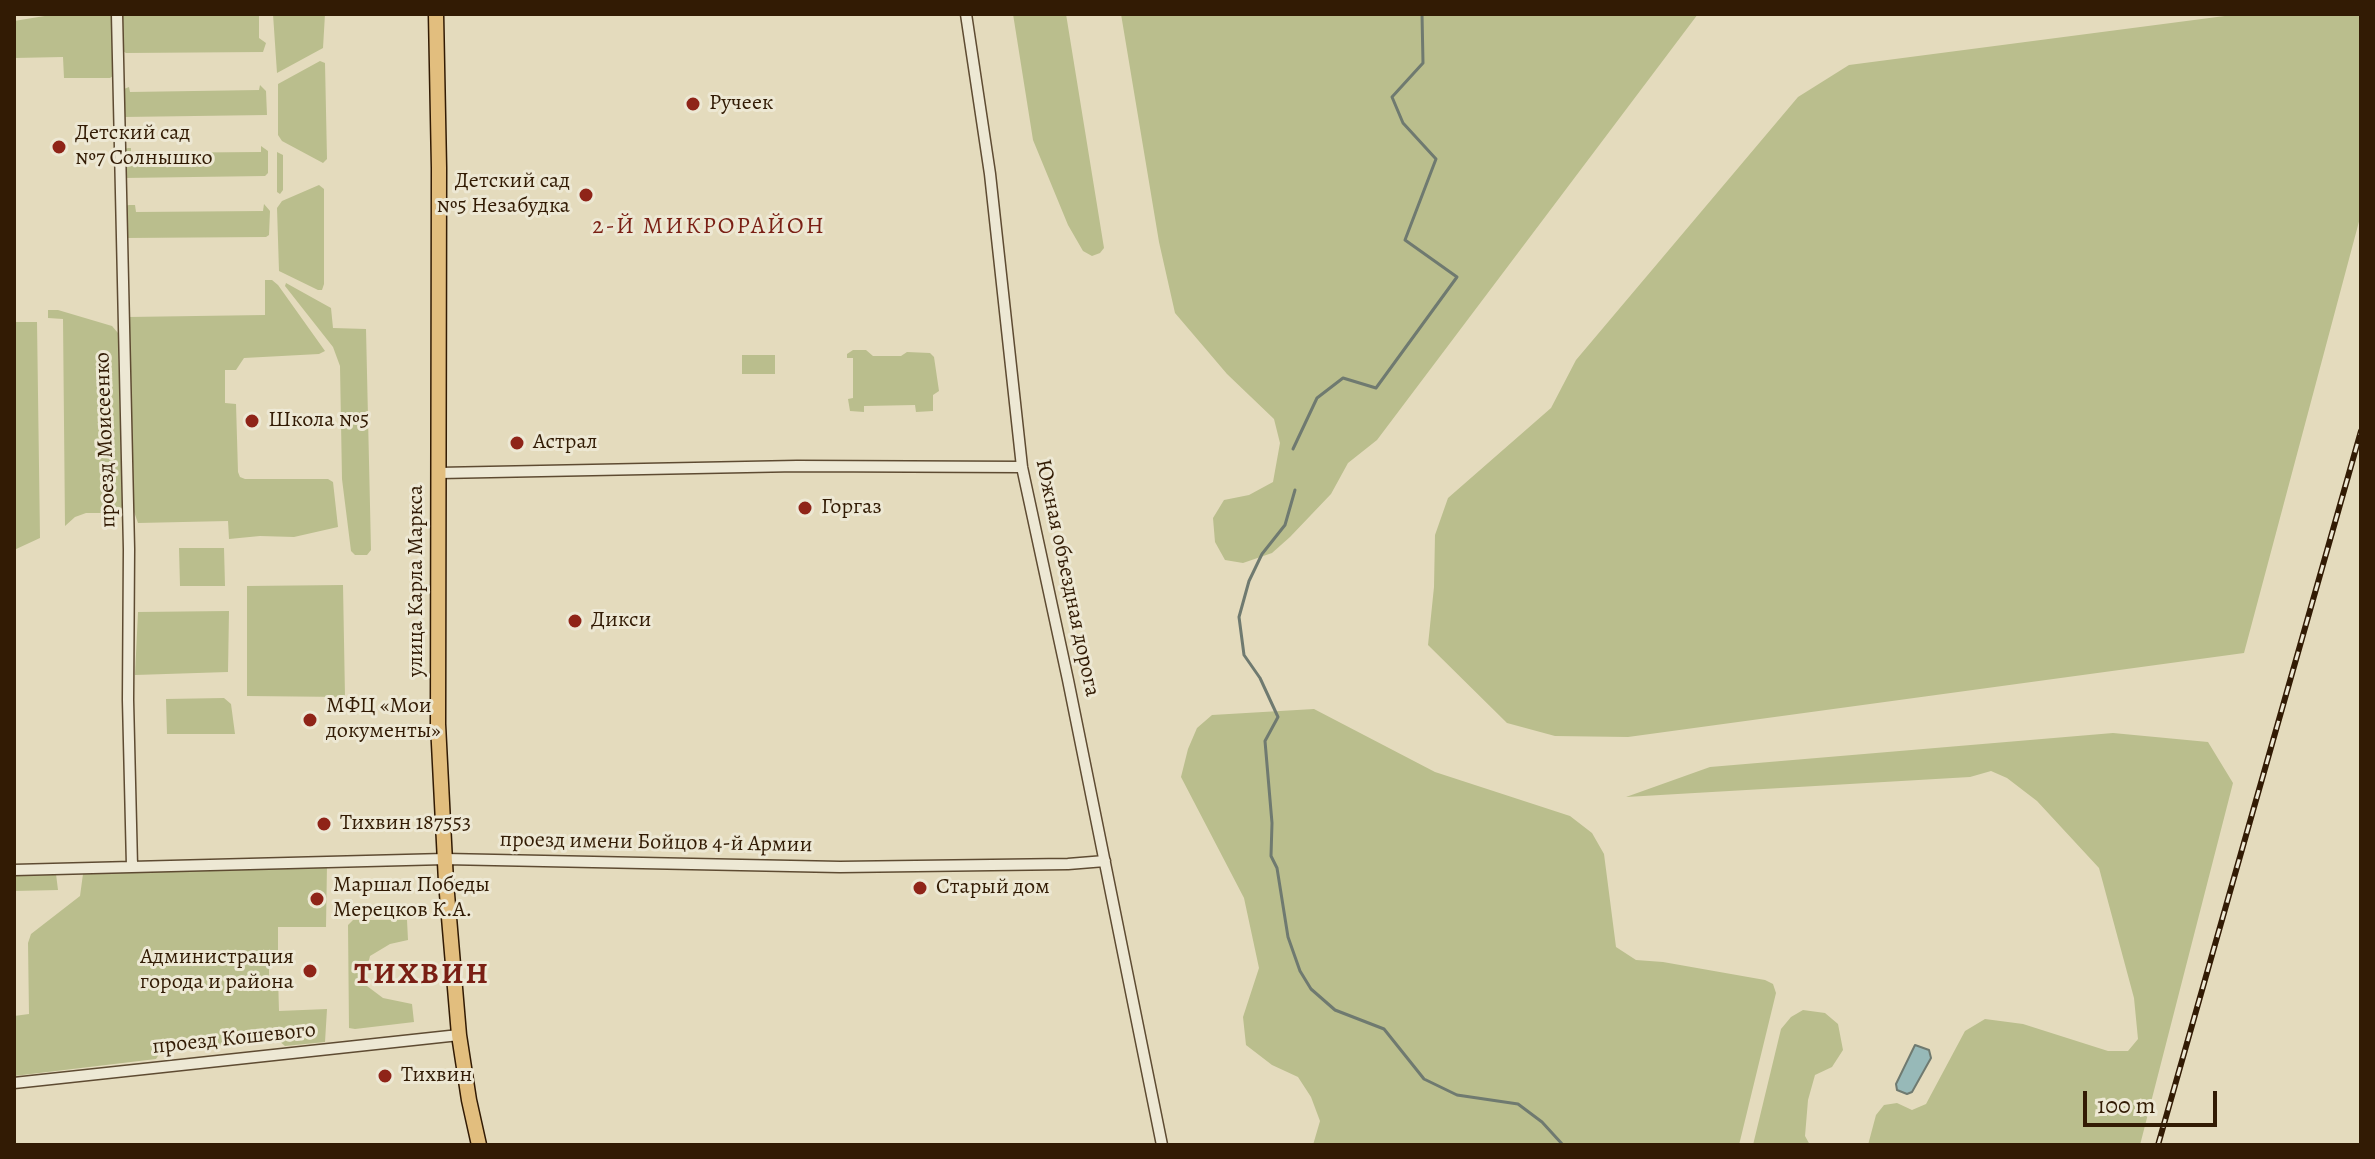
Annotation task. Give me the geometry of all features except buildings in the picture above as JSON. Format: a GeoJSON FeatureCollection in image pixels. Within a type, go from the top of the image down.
{"type":"FeatureCollection","features":[{"type":"Feature","properties":{"kind":"main road","name":"улица Карла Маркса"},"geometry":{"type":"LineString","coordinates":[[436,14],[438,724],[459,1035],[479,1145]]}},
{"type":"Feature","properties":{"kind":"street","name":"проезд Моисеенко"},"geometry":{"type":"LineString","coordinates":[[117,14],[129,549],[128,723],[132,866]]}},
{"type":"Feature","properties":{"kind":"street","name":"Южная объездная дорога"},"geometry":{"type":"LineString","coordinates":[[966,14],[990,174],[1022,467],[1162,1145]]}},
{"type":"Feature","properties":{"kind":"street"},"geometry":{"type":"LineString","coordinates":[[439,473],[813,466],[1022,467]]}},
{"type":"Feature","properties":{"kind":"street","name":"проезд имени Бойцов 4-й Армии"},"geometry":{"type":"LineString","coordinates":[[14,870],[445,859],[840,867],[1105,861]]}},
{"type":"Feature","properties":{"kind":"street","name":"проезд Кошевого"},"geometry":{"type":"LineString","coordinates":[[14,1083],[459,1035]]}},
{"type":"Feature","properties":{"kind":"green space"},"geometry":{"type":"Polygon","coordinates":[[[57,14],[113,14],[113,76],[64,78],[63,57],[14,58],[14,21],[57,14]]]}},
{"type":"Feature","properties":{"kind":"green space"},"geometry":{"type":"Polygon","coordinates":[[[120,14],[259,14],[259,38],[266,43],[263,52],[126,53],[121,50],[120,14]]]}},
{"type":"Feature","properties":{"kind":"green space"},"geometry":{"type":"Polygon","coordinates":[[[273,14],[325,14],[323,48],[277,73],[273,14]]]}},
{"type":"Feature","properties":{"kind":"green space"},"geometry":{"type":"Polygon","coordinates":[[[1013,14],[1066,14],[1104,248],[1092,256],[1083,251],[1068,225],[1033,140],[1013,14]]]}},
{"type":"Feature","properties":{"kind":"green space"},"geometry":{"type":"Polygon","coordinates":[[[1121,14],[1698,14],[1377,440],[1348,463],[1331,494],[1290,537],[1272,553],[1243,563],[1225,560],[1215,542],[1213,518],[1224,500],[1249,495],[1273,482],[1280,443],[1274,419],[1227,374],[1175,313],[1159,242],[1121,14]]]}},
{"type":"Feature","properties":{"kind":"green space"},"geometry":{"type":"Polygon","coordinates":[[[2240,14],[2361,14],[2361,214],[2244,653],[1628,737],[1555,736],[1507,723],[1428,645],[1435,535],[1448,498],[1551,408],[1576,360],[1798,97],[1849,65],[2240,14]]]}},
{"type":"Feature","properties":{"kind":"green space"},"geometry":{"type":"Polygon","coordinates":[[[320,61],[325,63],[327,159],[323,163],[282,141],[278,135],[278,84],[320,61]]]}},
{"type":"Feature","properties":{"kind":"green space"},"geometry":{"type":"Polygon","coordinates":[[[260,85],[266,91],[267,115],[123,117],[124,89],[129,87],[130,92],[259,90],[260,85]]]}},
{"type":"Feature","properties":{"kind":"green space"},"geometry":{"type":"Polygon","coordinates":[[[261,146],[268,151],[268,173],[265,176],[123,178],[125,149],[128,148],[131,148],[131,153],[261,152],[261,146]]]}},
{"type":"Feature","properties":{"kind":"green space"},"geometry":{"type":"Polygon","coordinates":[[[277,152],[283,155],[283,190],[280,194],[277,192],[277,152]]]}},
{"type":"Feature","properties":{"kind":"green space"},"geometry":{"type":"Polygon","coordinates":[[[319,185],[324,189],[322,290],[279,271],[277,208],[282,201],[319,185]]]}},
{"type":"Feature","properties":{"kind":"green space"},"geometry":{"type":"Polygon","coordinates":[[[264,204],[270,211],[269,235],[266,237],[124,238],[125,206],[129,205],[135,205],[136,212],[263,211],[264,204]]]}},
{"type":"Feature","properties":{"kind":"green space"},"geometry":{"type":"Polygon","coordinates":[[[265,280],[272,280],[278,285],[325,351],[319,354],[244,358],[236,370],[225,370],[225,403],[236,404],[238,472],[245,479],[328,479],[333,482],[338,527],[294,537],[229,539],[228,521],[138,523],[133,509],[128,317],[265,315],[265,280]]]}},
{"type":"Feature","properties":{"kind":"green space"},"geometry":{"type":"Polygon","coordinates":[[[286,283],[331,308],[333,328],[366,329],[371,550],[367,555],[355,555],[351,551],[342,479],[340,366],[333,347],[285,286],[286,283]]]}},
{"type":"Feature","properties":{"kind":"green space"},"geometry":{"type":"Polygon","coordinates":[[[48,310],[58,310],[112,326],[118,333],[122,506],[116,513],[86,513],[65,526],[63,319],[48,318],[48,310]]]}},
{"type":"Feature","properties":{"kind":"green space"},"geometry":{"type":"Polygon","coordinates":[[[14,322],[37,322],[40,538],[14,550],[14,322]]]}},
{"type":"Feature","properties":{"kind":"green space"},"geometry":{"type":"Polygon","coordinates":[[[853,350],[866,350],[873,356],[930,353],[934,357],[939,391],[933,395],[933,411],[916,412],[915,405],[864,406],[864,412],[850,411],[848,399],[853,398],[853,358],[847,358],[847,354],[853,350]]]}},
{"type":"Feature","properties":{"kind":"green space"},"geometry":{"type":"Polygon","coordinates":[[[742,355],[775,355],[775,374],[742,374],[742,355]]]}},
{"type":"Feature","properties":{"kind":"green space"},"geometry":{"type":"Polygon","coordinates":[[[179,548],[224,548],[225,586],[180,586],[179,548]]]}},
{"type":"Feature","properties":{"kind":"green space"},"geometry":{"type":"Polygon","coordinates":[[[343,585],[345,697],[247,696],[247,586],[343,585]]]}},
{"type":"Feature","properties":{"kind":"green space"},"geometry":{"type":"Polygon","coordinates":[[[229,611],[228,672],[135,675],[138,612],[229,611]]]}},
{"type":"Feature","properties":{"kind":"green space"},"geometry":{"type":"Polygon","coordinates":[[[224,698],[231,704],[235,734],[167,734],[166,699],[224,698]]]}},
{"type":"Feature","properties":{"kind":"green space"},"geometry":{"type":"Polygon","coordinates":[[[1314,709],[1435,772],[1570,816],[1592,833],[1604,854],[1616,947],[1636,960],[1663,962],[1773,984],[1776,993],[1739,1145],[1313,1145],[1320,1121],[1311,1097],[1298,1077],[1272,1065],[1246,1045],[1243,1017],[1259,968],[1244,898],[1181,777],[1197,728],[1212,715],[1314,709]]]}},
{"type":"Feature","properties":{"kind":"green space"},"geometry":{"type":"Polygon","coordinates":[[[2113,733],[2208,742],[2233,783],[2140,1145],[1868,1145],[1876,1115],[1884,1105],[1897,1103],[1912,1110],[1926,1104],[1965,1031],[1985,1019],[2023,1024],[2108,1051],[2128,1051],[2138,1039],[2134,998],[2099,868],[2037,801],[2007,778],[1991,771],[1970,777],[1626,797],[1710,767],[2113,733]]]}},
{"type":"Feature","properties":{"kind":"green space"},"geometry":{"type":"Polygon","coordinates":[[[327,865],[326,927],[278,927],[278,950],[269,952],[269,977],[278,977],[279,1011],[327,1009],[325,1042],[285,1046],[278,1040],[161,1051],[156,1059],[14,1076],[14,1016],[29,1014],[28,943],[31,934],[80,896],[83,874],[327,865]]]}},
{"type":"Feature","properties":{"kind":"green space"},"geometry":{"type":"Polygon","coordinates":[[[14,874],[56,874],[58,890],[14,891],[14,874]]]}},
{"type":"Feature","properties":{"kind":"green space"},"geometry":{"type":"Polygon","coordinates":[[[353,920],[407,920],[408,940],[390,944],[370,956],[365,976],[367,986],[383,998],[412,1004],[414,1022],[349,1028],[348,925],[353,920]]]}},
{"type":"Feature","properties":{"kind":"green space"},"geometry":{"type":"Polygon","coordinates":[[[1803,1010],[1825,1013],[1838,1024],[1843,1050],[1832,1067],[1815,1075],[1808,1100],[1805,1136],[1810,1145],[1753,1145],[1781,1029],[1791,1017],[1803,1010]]]}},
{"type":"Feature","properties":{"kind":"water"},"geometry":{"type":"Polygon","coordinates":[[[1915,1045],[1929,1050],[1931,1058],[1912,1092],[1907,1094],[1897,1090],[1896,1084],[1915,1045]]]}},
{"type":"Feature","properties":{"kind":"waterway"},"geometry":{"type":"LineString","coordinates":[[1293,449],[1317,398],[1343,378],[1376,388],[1457,277],[1405,240],[1436,159],[1403,123],[1392,97],[1423,63],[1422,14]]}},
{"type":"Feature","properties":{"kind":"waterway"},"geometry":{"type":"LineString","coordinates":[[1295,490],[1285,525],[1262,554],[1249,581],[1239,617],[1244,655],[1260,678],[1278,717],[1265,741],[1272,823],[1271,856],[1277,868],[1288,937],[1300,971],[1311,989],[1335,1010],[1384,1029],[1424,1079],[1457,1095],[1518,1104],[1542,1122],[1563,1145]]}},
{"type":"Feature","properties":{"kind":"railway"},"geometry":{"type":"LineString","coordinates":[[2158,1145],[2361,431]]}},
{"type":"Feature","properties":{"kind":"place","name":"Ручеек"},"geometry":{"type":"Point","coordinates":[693,104]}},
{"type":"Feature","properties":{"kind":"place","name":"Детский сад №7 Солнышко"},"geometry":{"type":"Point","coordinates":[59,147]}},
{"type":"Feature","properties":{"kind":"place","name":"Детский сад №5 Незабудка"},"geometry":{"type":"Point","coordinates":[586,195]}},
{"type":"Feature","properties":{"kind":"place","name":"Школа №5"},"geometry":{"type":"Point","coordinates":[252,421]}},
{"type":"Feature","properties":{"kind":"place","name":"Астрал"},"geometry":{"type":"Point","coordinates":[517,443]}},
{"type":"Feature","properties":{"kind":"place","name":"Горгаз"},"geometry":{"type":"Point","coordinates":[805,508]}},
{"type":"Feature","properties":{"kind":"place","name":"Дикси"},"geometry":{"type":"Point","coordinates":[575,621]}},
{"type":"Feature","properties":{"kind":"place","name":"МФЦ «Мои документы»"},"geometry":{"type":"Point","coordinates":[310,720]}},
{"type":"Feature","properties":{"kind":"place","name":"Тихвин 187553"},"geometry":{"type":"Point","coordinates":[324,824]}},
{"type":"Feature","properties":{"kind":"place","name":"Старый дом"},"geometry":{"type":"Point","coordinates":[920,888]}},
{"type":"Feature","properties":{"kind":"place","name":"Маршал Победы Мерецков К.А."},"geometry":{"type":"Point","coordinates":[317,899]}},
{"type":"Feature","properties":{"kind":"place","name":"Администрация города и района"},"geometry":{"type":"Point","coordinates":[310,971]}},
{"type":"Feature","properties":{"kind":"place","name":"Тихвин"},"geometry":{"type":"Point","coordinates":[385,1076]}},
{"type":"Feature","properties":{"kind":"district","name":"2-Й МИКРОРАЙОН"},"geometry":{"type":"Point","coordinates":[709,227]}},
{"type":"Feature","properties":{"kind":"district","name":"ТИХВИН"},"geometry":{"type":"Point","coordinates":[422,976]}}]}
